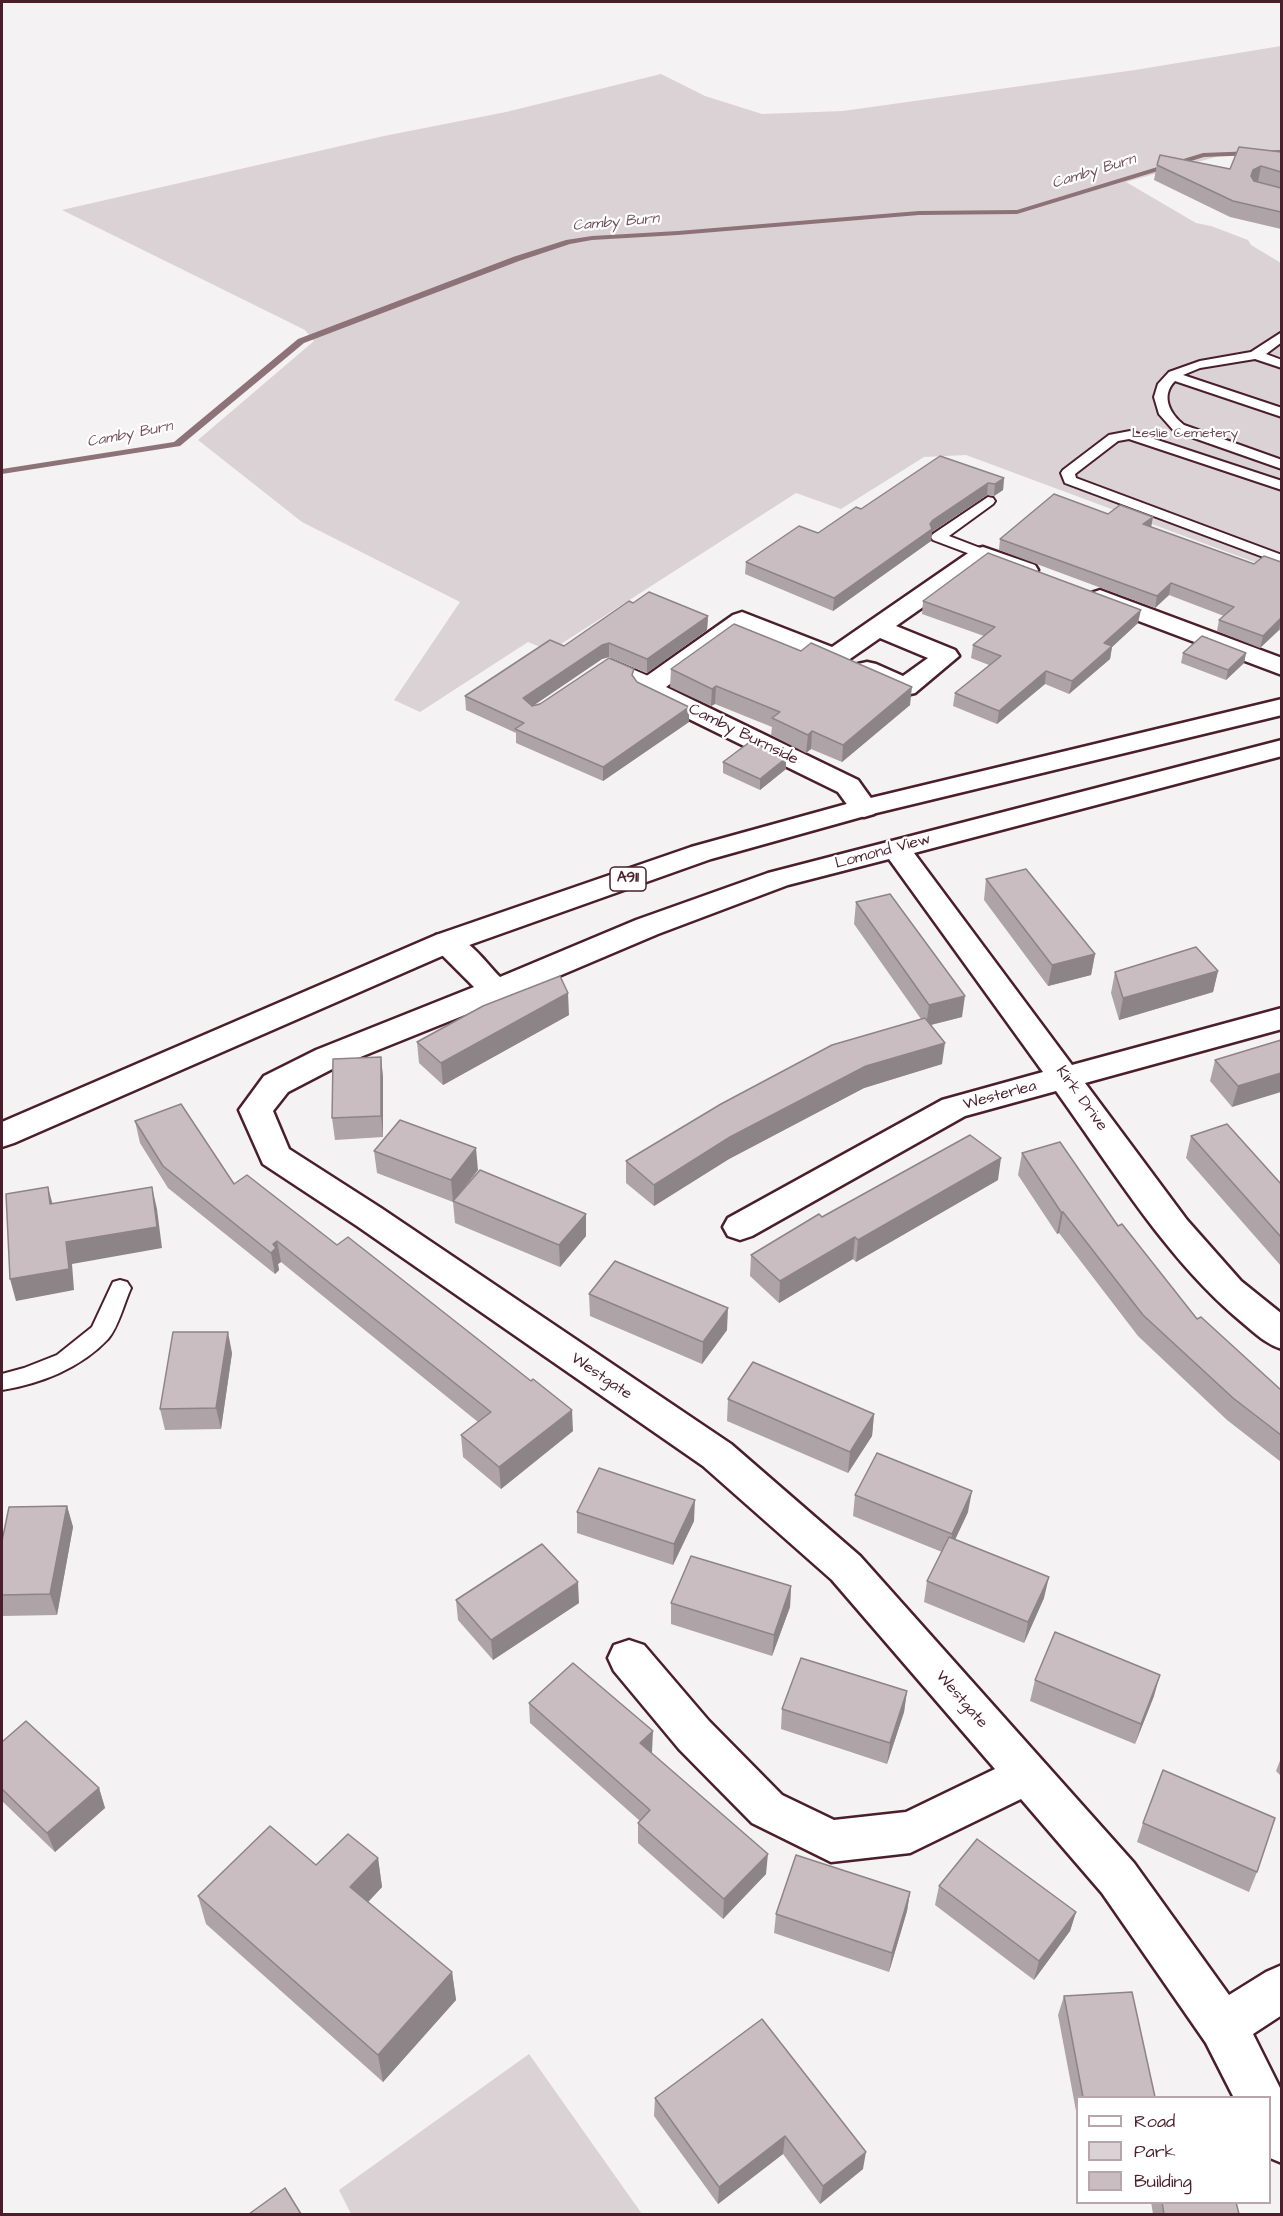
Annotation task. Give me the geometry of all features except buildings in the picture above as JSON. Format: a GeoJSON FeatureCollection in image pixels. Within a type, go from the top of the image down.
{"type":"FeatureCollection","features":[{"type":"Feature","properties":{"kind":"street"},"geometry":{"type":"LineString","coordinates":[[835,657],[983,554],[1049,579]]}},
{"type":"Feature","properties":{"kind":"street"},"geometry":{"type":"LineString","coordinates":[[1081,591],[1281,667]]}},
{"type":"Feature","properties":{"kind":"street"},"geometry":{"type":"LineString","coordinates":[[654,684],[742,620],[906,687],[946,656],[879,628]]}},
{"type":"Feature","properties":{"kind":"street","name":"Camby Burnside"},"geometry":{"type":"LineString","coordinates":[[654,684],[647,688],[848,786],[864,808]]}},
{"type":"Feature","properties":{"kind":"street","name":"A911"},"geometry":{"type":"LineString","coordinates":[[2,1135],[447,942],[701,853],[864,808],[1281,707]]}},
{"type":"Feature","properties":{"kind":"street","name":"Lomond View"},"geometry":{"type":"LineString","coordinates":[[376,1039],[647,927],[778,879],[1281,748]]}},
{"type":"Feature","properties":{"kind":"street","name":"Kirk Drive"},"geometry":{"type":"LineString","coordinates":[[896,849],[1175,1229],[1228,1291],[1281,1335]]}},
{"type":"Feature","properties":{"kind":"street"},"geometry":{"type":"LineString","coordinates":[[447,942],[496,991]]}},
{"type":"Feature","properties":{"kind":"street","name":"Westerlea"},"geometry":{"type":"LineString","coordinates":[[740,1227],[954,1108],[1281,1018]]}},
{"type":"Feature","properties":{"kind":"street","name":"Westgate"},"geometry":{"type":"LineString","coordinates":[[376,1039],[327,1058],[276,1084],[256,1110],[274,1156],[369,1217],[717,1455],[846,1568],[1119,1878],[1223,2026],[1259,2096]]}},
{"type":"Feature","properties":{"kind":"street"},"geometry":{"type":"LineString","coordinates":[[629,1658],[694,1735],[767,1809],[831,1841],[910,1832],[1026,1775]]}},
{"type":"Feature","properties":{"kind":"street"},"geometry":{"type":"LineString","coordinates":[[1223,2026],[1281,1988]]}},
{"type":"Feature","properties":{"kind":"street"},"geometry":{"type":"LineString","coordinates":[[1271,2120],[1281,2139]]}},
{"type":"Feature","properties":{"kind":"lane"},"geometry":{"type":"LineString","coordinates":[[1281,336],[1255,355],[1194,365],[1174,376],[1163,387],[1161,394],[1163,411],[1169,420],[1191,434],[1281,465]]}},
{"type":"Feature","properties":{"kind":"lane"},"geometry":{"type":"LineString","coordinates":[[1255,355],[1281,364]]}},
{"type":"Feature","properties":{"kind":"lane"},"geometry":{"type":"LineString","coordinates":[[1174,376],[1281,413]]}},
{"type":"Feature","properties":{"kind":"lane"},"geometry":{"type":"LineString","coordinates":[[1136,436],[1152,425],[1169,420]]}},
{"type":"Feature","properties":{"kind":"lane"},"geometry":{"type":"LineString","coordinates":[[1281,486],[1136,436],[1125,435],[1114,438],[1070,470],[1068,477],[1075,483],[1281,561]]}},
{"type":"Feature","properties":{"kind":"lane"},"geometry":{"type":"LineString","coordinates":[[983,554],[939,537],[988,501]]}},
{"type":"Feature","properties":{"kind":"lane"},"geometry":{"type":"LineString","coordinates":[[598,670],[608,664],[654,684]]}},
{"type":"Feature","properties":{"kind":"lane"},"geometry":{"type":"LineString","coordinates":[[2,1382],[28,1376],[65,1361],[101,1332],[120,1288]]}},
{"type":"Feature","properties":{"kind":"green space","name":"Leslie Cemetery"},"geometry":{"type":"Polygon","coordinates":[[[1281,46],[1281,156],[1219,156],[1126,182],[1196,223],[1211,226],[1248,240],[1251,245],[1281,263],[1281,572],[966,455],[924,457],[841,509],[796,493],[550,651],[528,642],[420,712],[394,700],[460,602],[302,522],[198,440],[314,341],[305,330],[62,210],[384,136],[506,112],[661,74],[705,96],[762,114],[843,111],[1135,70],[1281,46]]]}},
{"type":"Feature","properties":{"kind":"green space"},"geometry":{"type":"Polygon","coordinates":[[[529,2054],[642,2214],[351,2214],[339,2190],[529,2054]]]}},
{"type":"Feature","properties":{"kind":"waterway","name":"Camby Burn"},"geometry":{"type":"LineString","coordinates":[[2,472],[177,444],[301,341],[516,259],[569,242],[592,238],[919,213],[1017,212],[1203,155],[1282,152]]}}]}
